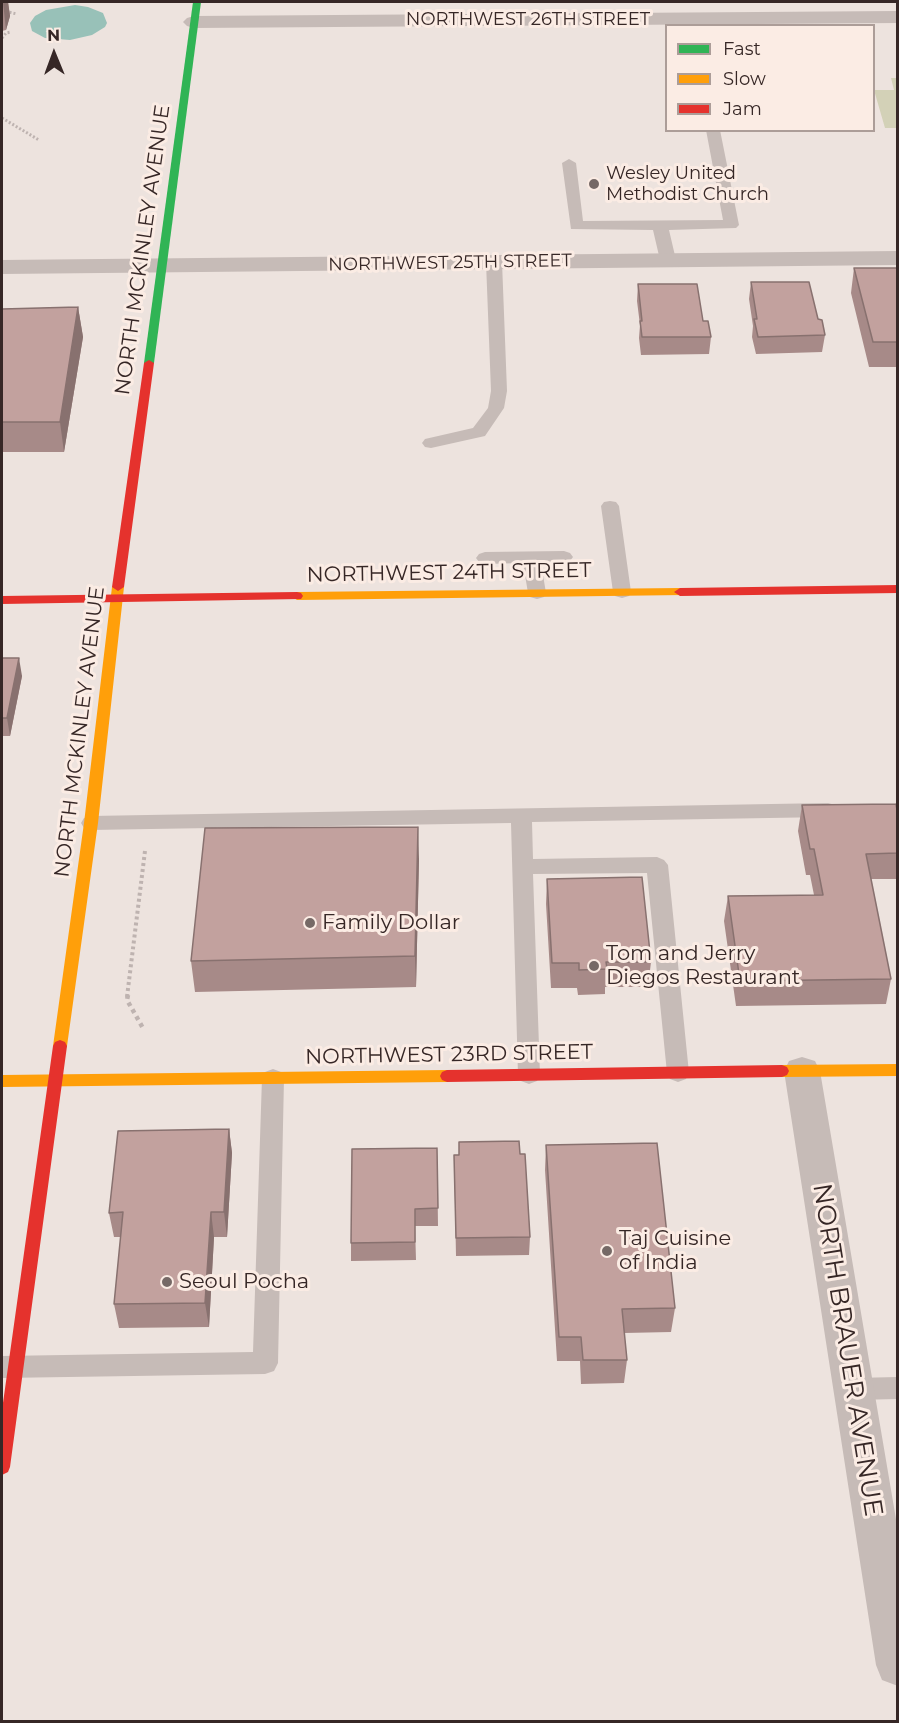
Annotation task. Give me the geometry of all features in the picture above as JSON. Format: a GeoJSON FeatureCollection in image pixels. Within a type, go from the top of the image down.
{"type":"FeatureCollection","features":[{"type":"Feature","properties":{"kind":"street","name":"NORTHWEST 26TH STREET"},"geometry":{"type":"LineString","coordinates":[[195,12],[692,22],[897,17]]}},
{"type":"Feature","properties":{"kind":"street","name":"NORTH MCKINLEY AVENUE"},"geometry":{"type":"LineString","coordinates":[[2,1467],[8,1367],[55,1081],[91,823],[117,598],[195,12]]}},
{"type":"Feature","properties":{"kind":"street","name":"NORTHWEST 25TH STREET"},"geometry":{"type":"LineString","coordinates":[[2,267],[897,258]]}},
{"type":"Feature","properties":{"kind":"street","name":"NORTHWEST 24TH STREET"},"geometry":{"type":"LineString","coordinates":[[2,600],[897,589]]}},
{"type":"Feature","properties":{"kind":"street","name":"NORTHWEST 23RD STREET"},"geometry":{"type":"LineString","coordinates":[[2,1081],[897,1070]]}},
{"type":"Feature","properties":{"kind":"street","name":"NORTH BRAUER AVENUE"},"geometry":{"type":"LineString","coordinates":[[802,1071],[897,1665]]}},
{"type":"Feature","properties":{"kind":"lane"},"geometry":{"type":"LineString","coordinates":[[569,163],[576,226],[731,225],[712,132]]}},
{"type":"Feature","properties":{"kind":"lane"},"geometry":{"type":"LineString","coordinates":[[660,225],[668,260]]}},
{"type":"Feature","properties":{"kind":"lane"},"geometry":{"type":"LineString","coordinates":[[432,443],[479,432],[496,408],[499,392],[494,262]]}},
{"type":"Feature","properties":{"kind":"lane"},"geometry":{"type":"LineString","coordinates":[[610,506],[622,592]]}},
{"type":"Feature","properties":{"kind":"lane"},"geometry":{"type":"LineString","coordinates":[[531,557],[537,593]]}},
{"type":"Feature","properties":{"kind":"lane"},"geometry":{"type":"LineString","coordinates":[[485,558],[564,557]]}},
{"type":"Feature","properties":{"kind":"lane"},"geometry":{"type":"LineString","coordinates":[[91,823],[850,810]]}},
{"type":"Feature","properties":{"kind":"lane"},"geometry":{"type":"LineString","coordinates":[[521,815],[529,1075]]}},
{"type":"Feature","properties":{"kind":"lane"},"geometry":{"type":"LineString","coordinates":[[523,867],[657,865],[678,1073]]}},
{"type":"Feature","properties":{"kind":"lane"},"geometry":{"type":"LineString","coordinates":[[8,1367],[265,1364],[273,1078]]}},
{"type":"Feature","properties":{"kind":"lane"},"geometry":{"type":"LineString","coordinates":[[854,1389],[897,1388]]}},
{"type":"Feature","properties":{"kind":"path"},"geometry":{"type":"LineString","coordinates":[[5,2],[8,12],[17,14]]}},
{"type":"Feature","properties":{"kind":"path"},"geometry":{"type":"LineString","coordinates":[[2,38],[6,33],[12,32]]}},
{"type":"Feature","properties":{"kind":"path"},"geometry":{"type":"LineString","coordinates":[[2,118],[39,140]]}},
{"type":"Feature","properties":{"kind":"path"},"geometry":{"type":"LineString","coordinates":[[144,1030],[127,1000],[149,821]]}},
{"type":"Feature","properties":{"kind":"shaded area"},"geometry":{"type":"Polygon","coordinates":[[[891,78],[897,78],[897,128],[885,128],[875,90],[894,90],[891,78]]]}},
{"type":"Feature","properties":{"kind":"water"},"geometry":{"type":"Polygon","coordinates":[[[75,5],[103,13],[107,23],[105,27],[92,35],[70,40],[45,38],[32,31],[30,23],[35,16],[46,10],[75,5]]]}},
{"type":"Feature","properties":{"kind":"building"},"geometry":{"type":"Polygon","coordinates":[[[854,268],[897,268],[897,342],[873,342],[854,268]]]}},
{"type":"Feature","properties":{"kind":"building"},"geometry":{"type":"Polygon","coordinates":[[[751,282],[809,282],[818,319],[822,320],[825,335],[758,337],[751,282]]]}},
{"type":"Feature","properties":{"kind":"building"},"geometry":{"type":"Polygon","coordinates":[[[638,284],[697,284],[703,321],[708,321],[711,337],[642,337],[638,284]]]}},
{"type":"Feature","properties":{"kind":"building"},"geometry":{"type":"Polygon","coordinates":[[[78,307],[60,422],[2,422],[2,309],[78,307]]]}},
{"type":"Feature","properties":{"kind":"building"},"geometry":{"type":"Polygon","coordinates":[[[2,658],[19,658],[7,718],[2,718],[2,658]]]}},
{"type":"Feature","properties":{"kind":"building"},"geometry":{"type":"Polygon","coordinates":[[[896,804],[897,853],[866,854],[891,979],[740,981],[728,896],[823,895],[814,849],[810,849],[802,805],[896,804]]]}},
{"type":"Feature","properties":{"kind":"building","name":"Family Dollar"},"geometry":{"type":"Polygon","coordinates":[[[418,827],[415,956],[191,961],[205,828],[418,827]]]}},
{"type":"Feature","properties":{"kind":"building"},"geometry":{"type":"Polygon","coordinates":[[[642,877],[651,962],[606,962],[607,969],[579,970],[579,963],[552,963],[547,879],[642,877]]]}},
{"type":"Feature","properties":{"kind":"building","name":"Seoul Pocha"},"geometry":{"type":"Polygon","coordinates":[[[229,1129],[224,1212],[211,1212],[205,1303],[114,1304],[123,1212],[109,1213],[118,1131],[229,1129]]]}},
{"type":"Feature","properties":{"kind":"building"},"geometry":{"type":"Polygon","coordinates":[[[519,1141],[520,1154],[525,1154],[530,1237],[456,1238],[454,1155],[459,1155],[459,1142],[519,1141]]]}},
{"type":"Feature","properties":{"kind":"building","name":"Taj Cuisine of India"},"geometry":{"type":"Polygon","coordinates":[[[657,1143],[675,1308],[622,1309],[627,1360],[583,1360],[581,1337],[559,1337],[546,1145],[657,1143]]]}},
{"type":"Feature","properties":{"kind":"building"},"geometry":{"type":"Polygon","coordinates":[[[437,1148],[438,1208],[415,1209],[415,1242],[351,1243],[352,1149],[437,1148]]]}},
{"type":"Feature","properties":{"kind":"traffic: fast"},"geometry":{"type":"LineString","coordinates":[[149,363],[197,2]]}},
{"type":"Feature","properties":{"kind":"traffic: slow"},"geometry":{"type":"LineString","coordinates":[[60,1046],[91,823],[118,587]]}},
{"type":"Feature","properties":{"kind":"traffic: slow"},"geometry":{"type":"LineString","coordinates":[[297,596],[680,592]]}},
{"type":"Feature","properties":{"kind":"traffic: slow"},"geometry":{"type":"LineString","coordinates":[[782,1071],[898,1070]]}},
{"type":"Feature","properties":{"kind":"traffic: slow"},"geometry":{"type":"LineString","coordinates":[[2,1081],[447,1076]]}},
{"type":"Feature","properties":{"kind":"traffic: jam"},"geometry":{"type":"LineString","coordinates":[[118,587],[149,363]]}},
{"type":"Feature","properties":{"kind":"traffic: jam"},"geometry":{"type":"LineString","coordinates":[[680,592],[898,589]]}},
{"type":"Feature","properties":{"kind":"traffic: jam"},"geometry":{"type":"LineString","coordinates":[[2,600],[297,596]]}},
{"type":"Feature","properties":{"kind":"traffic: jam"},"geometry":{"type":"LineString","coordinates":[[2,1467],[60,1046]]}},
{"type":"Feature","properties":{"kind":"traffic: jam"},"geometry":{"type":"LineString","coordinates":[[447,1076],[782,1071]]}},
{"type":"Feature","properties":{"kind":"place","name":"Wesley United Methodist Church"},"geometry":{"type":"Point","coordinates":[594,184]}},
{"type":"Feature","properties":{"kind":"place","name":"Family Dollar"},"geometry":{"type":"Point","coordinates":[310,923]}},
{"type":"Feature","properties":{"kind":"place","name":"Tom and Jerry Diegos Restaurant"},"geometry":{"type":"Point","coordinates":[594,966]}},
{"type":"Feature","properties":{"kind":"place","name":"Taj Cuisine of India"},"geometry":{"type":"Point","coordinates":[607,1251]}},
{"type":"Feature","properties":{"kind":"place","name":"Seoul Pocha"},"geometry":{"type":"Point","coordinates":[167,1282]}}]}
